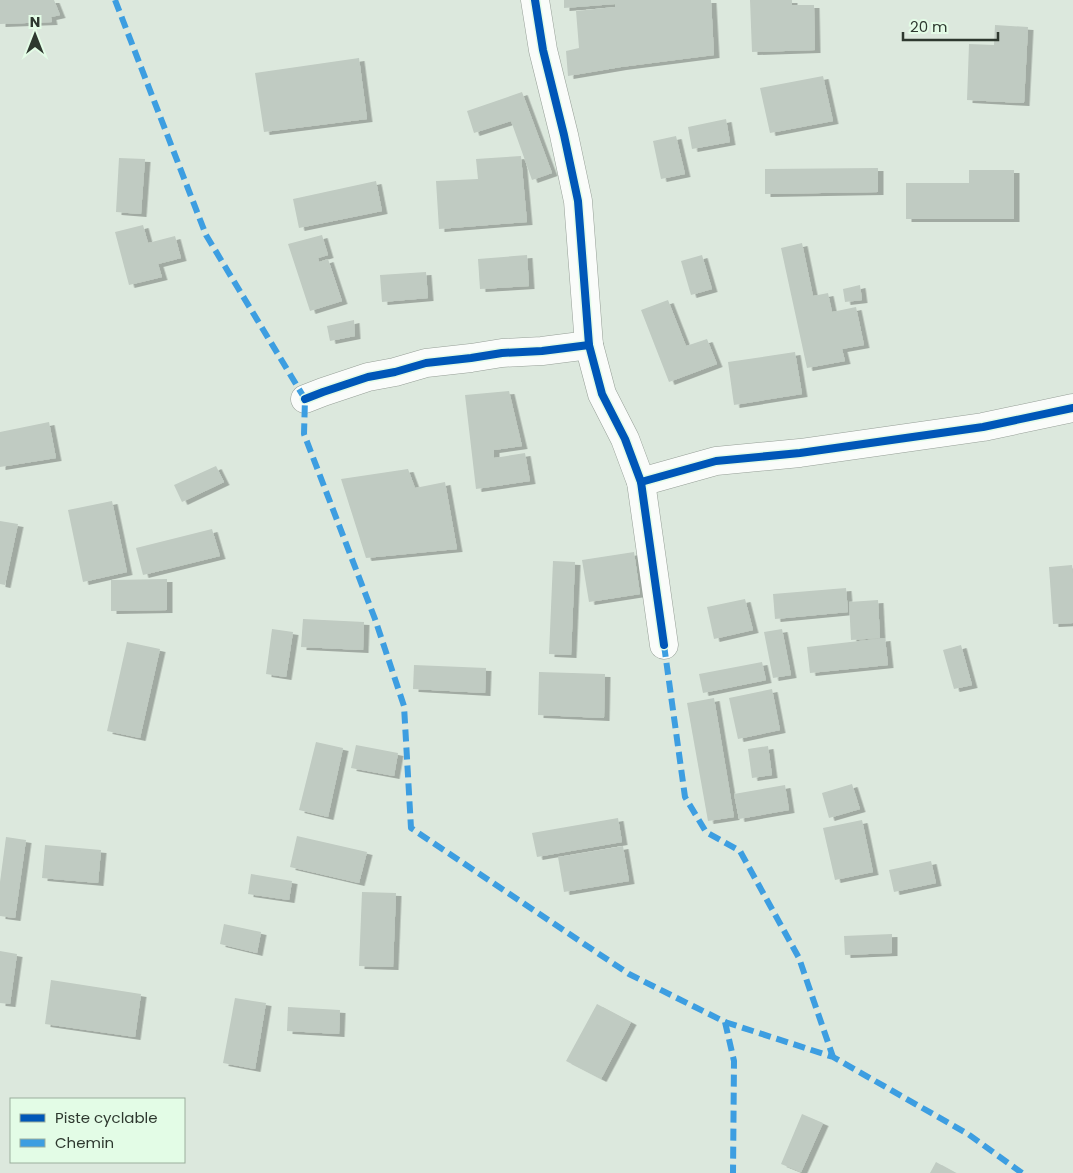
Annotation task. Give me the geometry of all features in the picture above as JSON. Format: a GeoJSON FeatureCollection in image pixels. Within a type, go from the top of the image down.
{"type":"FeatureCollection","features":[{"type":"Feature","properties":{"kind":"street"},"geometry":{"type":"LineString","coordinates":[[535,0],[543,50],[578,201],[589,345],[602,394],[625,439],[641,482],[664,645]]}},
{"type":"Feature","properties":{"kind":"street"},"geometry":{"type":"LineString","coordinates":[[305,400],[368,377],[426,363],[502,353],[542,351],[589,345]]}},
{"type":"Feature","properties":{"kind":"street"},"geometry":{"type":"LineString","coordinates":[[641,482],[716,462],[800,453],[982,427],[1073,408]]}},
{"type":"Feature","properties":{"kind":"building"},"geometry":{"type":"Polygon","coordinates":[[[0,0],[54,0],[60,15],[51,17],[52,22],[0,24],[0,0]]]}},
{"type":"Feature","properties":{"kind":"building"},"geometry":{"type":"Polygon","coordinates":[[[564,0],[711,0],[714,55],[568,76],[566,51],[579,48],[576,11],[615,7],[615,4],[564,8],[564,0]]]}},
{"type":"Feature","properties":{"kind":"building"},"geometry":{"type":"Polygon","coordinates":[[[750,0],[792,0],[792,5],[814,5],[815,50],[752,52],[750,0]]]}},
{"type":"Feature","properties":{"kind":"building"},"geometry":{"type":"Polygon","coordinates":[[[995,25],[1028,27],[1024,103],[967,100],[969,44],[994,45],[995,25]]]}},
{"type":"Feature","properties":{"kind":"building"},"geometry":{"type":"Polygon","coordinates":[[[359,58],[367,119],[264,132],[255,73],[359,58]]]}},
{"type":"Feature","properties":{"kind":"building"},"geometry":{"type":"Polygon","coordinates":[[[823,76],[833,121],[770,133],[760,88],[823,76]]]}},
{"type":"Feature","properties":{"kind":"building"},"geometry":{"type":"Polygon","coordinates":[[[522,92],[552,173],[532,180],[511,121],[474,133],[467,111],[522,92]]]}},
{"type":"Feature","properties":{"kind":"building"},"geometry":{"type":"Polygon","coordinates":[[[726,119],[730,142],[692,149],[688,127],[726,119]]]}},
{"type":"Feature","properties":{"kind":"building"},"geometry":{"type":"Polygon","coordinates":[[[676,136],[685,174],[661,179],[653,141],[676,136]]]}},
{"type":"Feature","properties":{"kind":"building"},"geometry":{"type":"Polygon","coordinates":[[[521,156],[527,222],[439,229],[436,181],[478,179],[476,159],[521,156]]]}},
{"type":"Feature","properties":{"kind":"building"},"geometry":{"type":"Polygon","coordinates":[[[119,158],[145,159],[141,214],[116,212],[119,158]]]}},
{"type":"Feature","properties":{"kind":"building"},"geometry":{"type":"Polygon","coordinates":[[[878,168],[878,192],[765,194],[765,169],[878,168]]]}},
{"type":"Feature","properties":{"kind":"building"},"geometry":{"type":"Polygon","coordinates":[[[969,170],[1014,170],[1014,219],[906,219],[906,183],[969,183],[969,170]]]}},
{"type":"Feature","properties":{"kind":"building"},"geometry":{"type":"Polygon","coordinates":[[[376,181],[382,211],[299,228],[293,199],[376,181]]]}},
{"type":"Feature","properties":{"kind":"building"},"geometry":{"type":"Polygon","coordinates":[[[143,225],[148,243],[175,236],[181,258],[158,264],[162,277],[129,285],[115,232],[143,225]]]}},
{"type":"Feature","properties":{"kind":"building"},"geometry":{"type":"Polygon","coordinates":[[[322,235],[328,255],[318,258],[319,262],[328,259],[342,301],[310,311],[288,244],[322,235]]]}},
{"type":"Feature","properties":{"kind":"building"},"geometry":{"type":"Polygon","coordinates":[[[802,243],[813,296],[828,293],[832,312],[856,307],[864,345],[842,349],[845,361],[807,368],[781,248],[802,243]]]}},
{"type":"Feature","properties":{"kind":"building"},"geometry":{"type":"Polygon","coordinates":[[[527,255],[529,286],[480,289],[478,259],[527,255]]]}},
{"type":"Feature","properties":{"kind":"building"},"geometry":{"type":"Polygon","coordinates":[[[702,255],[712,289],[691,295],[681,261],[702,255]]]}},
{"type":"Feature","properties":{"kind":"building"},"geometry":{"type":"Polygon","coordinates":[[[426,272],[428,298],[382,302],[380,275],[426,272]]]}},
{"type":"Feature","properties":{"kind":"building"},"geometry":{"type":"Polygon","coordinates":[[[860,285],[862,300],[845,302],[843,289],[860,285]]]}},
{"type":"Feature","properties":{"kind":"building"},"geometry":{"type":"Polygon","coordinates":[[[668,300],[686,346],[707,339],[717,364],[669,382],[641,310],[668,300]]]}},
{"type":"Feature","properties":{"kind":"building"},"geometry":{"type":"Polygon","coordinates":[[[354,320],[355,336],[330,341],[327,326],[354,320]]]}},
{"type":"Feature","properties":{"kind":"building"},"geometry":{"type":"Polygon","coordinates":[[[795,352],[802,394],[734,405],[728,362],[795,352]]]}},
{"type":"Feature","properties":{"kind":"building"},"geometry":{"type":"Polygon","coordinates":[[[509,391],[522,446],[494,450],[494,458],[525,453],[530,481],[476,489],[465,395],[509,391]]]}},
{"type":"Feature","properties":{"kind":"building"},"geometry":{"type":"Polygon","coordinates":[[[49,422],[56,458],[0,467],[0,432],[49,422]]]}},
{"type":"Feature","properties":{"kind":"building"},"geometry":{"type":"Polygon","coordinates":[[[216,466],[224,482],[182,502],[174,485],[216,466]]]}},
{"type":"Feature","properties":{"kind":"building"},"geometry":{"type":"Polygon","coordinates":[[[408,469],[415,488],[445,482],[457,549],[366,558],[341,479],[408,469]]]}},
{"type":"Feature","properties":{"kind":"building"},"geometry":{"type":"Polygon","coordinates":[[[112,501],[127,572],[83,582],[68,510],[112,501]]]}},
{"type":"Feature","properties":{"kind":"building"},"geometry":{"type":"Polygon","coordinates":[[[0,521],[18,524],[5,585],[0,584],[0,521]]]}},
{"type":"Feature","properties":{"kind":"building"},"geometry":{"type":"Polygon","coordinates":[[[212,529],[220,556],[143,575],[136,548],[212,529]]]}},
{"type":"Feature","properties":{"kind":"building"},"geometry":{"type":"Polygon","coordinates":[[[634,552],[640,594],[589,602],[582,560],[634,552]]]}},
{"type":"Feature","properties":{"kind":"building"},"geometry":{"type":"Polygon","coordinates":[[[553,561],[575,562],[571,655],[549,654],[553,561]]]}},
{"type":"Feature","properties":{"kind":"building"},"geometry":{"type":"Polygon","coordinates":[[[1072,565],[1073,623],[1053,624],[1049,567],[1072,565]]]}},
{"type":"Feature","properties":{"kind":"building"},"geometry":{"type":"Polygon","coordinates":[[[167,579],[167,610],[111,611],[111,580],[167,579]]]}},
{"type":"Feature","properties":{"kind":"building"},"geometry":{"type":"Polygon","coordinates":[[[846,588],[848,612],[775,619],[773,594],[846,588]]]}},
{"type":"Feature","properties":{"kind":"building"},"geometry":{"type":"Polygon","coordinates":[[[745,599],[753,630],[714,639],[707,607],[745,599]]]}},
{"type":"Feature","properties":{"kind":"building"},"geometry":{"type":"Polygon","coordinates":[[[878,600],[880,638],[851,640],[849,602],[878,600]]]}},
{"type":"Feature","properties":{"kind":"building"},"geometry":{"type":"Polygon","coordinates":[[[303,619],[364,622],[363,650],[301,647],[303,619]]]}},
{"type":"Feature","properties":{"kind":"building"},"geometry":{"type":"Polygon","coordinates":[[[272,629],[293,632],[286,677],[266,674],[272,629]]]}},
{"type":"Feature","properties":{"kind":"building"},"geometry":{"type":"Polygon","coordinates":[[[782,629],[791,675],[773,678],[764,632],[782,629]]]}},
{"type":"Feature","properties":{"kind":"building"},"geometry":{"type":"Polygon","coordinates":[[[885,638],[888,665],[810,673],[807,647],[885,638]]]}},
{"type":"Feature","properties":{"kind":"building"},"geometry":{"type":"Polygon","coordinates":[[[127,642],[160,649],[140,738],[107,731],[127,642]]]}},
{"type":"Feature","properties":{"kind":"building"},"geometry":{"type":"Polygon","coordinates":[[[961,645],[972,685],[954,689],[943,650],[961,645]]]}},
{"type":"Feature","properties":{"kind":"building"},"geometry":{"type":"Polygon","coordinates":[[[762,662],[766,680],[703,693],[699,674],[762,662]]]}},
{"type":"Feature","properties":{"kind":"building"},"geometry":{"type":"Polygon","coordinates":[[[414,665],[486,668],[485,693],[413,689],[414,665]]]}},
{"type":"Feature","properties":{"kind":"building"},"geometry":{"type":"Polygon","coordinates":[[[539,672],[605,674],[604,718],[538,715],[539,672]]]}},
{"type":"Feature","properties":{"kind":"building"},"geometry":{"type":"Polygon","coordinates":[[[772,689],[780,730],[738,739],[729,698],[772,689]]]}},
{"type":"Feature","properties":{"kind":"building"},"geometry":{"type":"Polygon","coordinates":[[[714,698],[734,817],[708,821],[687,703],[714,698]]]}},
{"type":"Feature","properties":{"kind":"building"},"geometry":{"type":"Polygon","coordinates":[[[316,742],[343,748],[328,817],[299,810],[316,742]]]}},
{"type":"Feature","properties":{"kind":"building"},"geometry":{"type":"Polygon","coordinates":[[[356,745],[398,753],[394,776],[351,768],[356,745]]]}},
{"type":"Feature","properties":{"kind":"building"},"geometry":{"type":"Polygon","coordinates":[[[768,746],[772,775],[752,778],[748,749],[768,746]]]}},
{"type":"Feature","properties":{"kind":"building"},"geometry":{"type":"Polygon","coordinates":[[[852,784],[860,809],[829,818],[822,793],[852,784]]]}},
{"type":"Feature","properties":{"kind":"building"},"geometry":{"type":"Polygon","coordinates":[[[785,785],[789,810],[739,819],[734,794],[785,785]]]}},
{"type":"Feature","properties":{"kind":"building"},"geometry":{"type":"Polygon","coordinates":[[[618,818],[622,842],[537,857],[532,833],[618,818]]]}},
{"type":"Feature","properties":{"kind":"building"},"geometry":{"type":"Polygon","coordinates":[[[862,820],[873,872],[835,880],[823,828],[862,820]]]}},
{"type":"Feature","properties":{"kind":"building"},"geometry":{"type":"Polygon","coordinates":[[[297,836],[367,852],[359,883],[290,867],[297,836]]]}},
{"type":"Feature","properties":{"kind":"building"},"geometry":{"type":"Polygon","coordinates":[[[6,837],[26,840],[15,918],[0,916],[0,882],[6,837]]]}},
{"type":"Feature","properties":{"kind":"building"},"geometry":{"type":"Polygon","coordinates":[[[45,845],[101,850],[98,883],[42,878],[45,845]]]}},
{"type":"Feature","properties":{"kind":"building"},"geometry":{"type":"Polygon","coordinates":[[[623,846],[629,881],[564,892],[558,857],[623,846]]]}},
{"type":"Feature","properties":{"kind":"building"},"geometry":{"type":"Polygon","coordinates":[[[931,861],[936,883],[894,892],[889,870],[931,861]]]}},
{"type":"Feature","properties":{"kind":"building"},"geometry":{"type":"Polygon","coordinates":[[[251,874],[292,881],[289,900],[248,894],[251,874]]]}},
{"type":"Feature","properties":{"kind":"building"},"geometry":{"type":"Polygon","coordinates":[[[362,892],[396,893],[393,967],[359,966],[362,892]]]}},
{"type":"Feature","properties":{"kind":"building"},"geometry":{"type":"Polygon","coordinates":[[[224,924],[261,932],[257,953],[220,944],[224,924]]]}},
{"type":"Feature","properties":{"kind":"building"},"geometry":{"type":"Polygon","coordinates":[[[892,934],[892,953],[845,955],[844,936],[892,934]]]}},
{"type":"Feature","properties":{"kind":"building"},"geometry":{"type":"Polygon","coordinates":[[[0,951],[17,954],[10,1004],[0,1003],[0,951]]]}},
{"type":"Feature","properties":{"kind":"building"},"geometry":{"type":"Polygon","coordinates":[[[51,980],[141,994],[135,1037],[45,1024],[51,980]]]}},
{"type":"Feature","properties":{"kind":"building"},"geometry":{"type":"Polygon","coordinates":[[[235,998],[266,1003],[255,1069],[223,1063],[235,998]]]}},
{"type":"Feature","properties":{"kind":"building"},"geometry":{"type":"Polygon","coordinates":[[[597,1004],[631,1022],[601,1079],[566,1061],[597,1004]]]}},
{"type":"Feature","properties":{"kind":"building"},"geometry":{"type":"Polygon","coordinates":[[[288,1007],[340,1010],[339,1034],[287,1031],[288,1007]]]}},
{"type":"Feature","properties":{"kind":"building"},"geometry":{"type":"Polygon","coordinates":[[[802,1114],[823,1123],[801,1172],[781,1164],[802,1114]]]}},
{"type":"Feature","properties":{"kind":"building"},"geometry":{"type":"Polygon","coordinates":[[[936,1162],[956,1173],[930,1173],[936,1162]]]}},
{"type":"Feature","properties":{"kind":"marked path"},"geometry":{"type":"LineString","coordinates":[[115,0],[206,235],[305,399],[304,434],[375,619],[404,706],[411,828],[629,974],[725,1022],[734,1061],[733,1173]]}},
{"type":"Feature","properties":{"kind":"marked path"},"geometry":{"type":"LineString","coordinates":[[664,645],[685,797],[706,832],[740,851],[799,958],[833,1057]]}},
{"type":"Feature","properties":{"kind":"marked path"},"geometry":{"type":"LineString","coordinates":[[725,1022],[833,1057],[968,1134],[1022,1173]]}},
{"type":"Feature","properties":{"kind":"cycle path"},"geometry":{"type":"LineString","coordinates":[[535,0],[543,50],[578,201],[589,345],[602,394],[625,439],[641,482],[664,645]]}},
{"type":"Feature","properties":{"kind":"cycle path"},"geometry":{"type":"LineString","coordinates":[[305,399],[368,377],[426,363],[502,353],[542,351],[589,345]]}},
{"type":"Feature","properties":{"kind":"cycle path"},"geometry":{"type":"LineString","coordinates":[[641,482],[716,461],[800,453],[983,427],[1073,408]]}}]}
